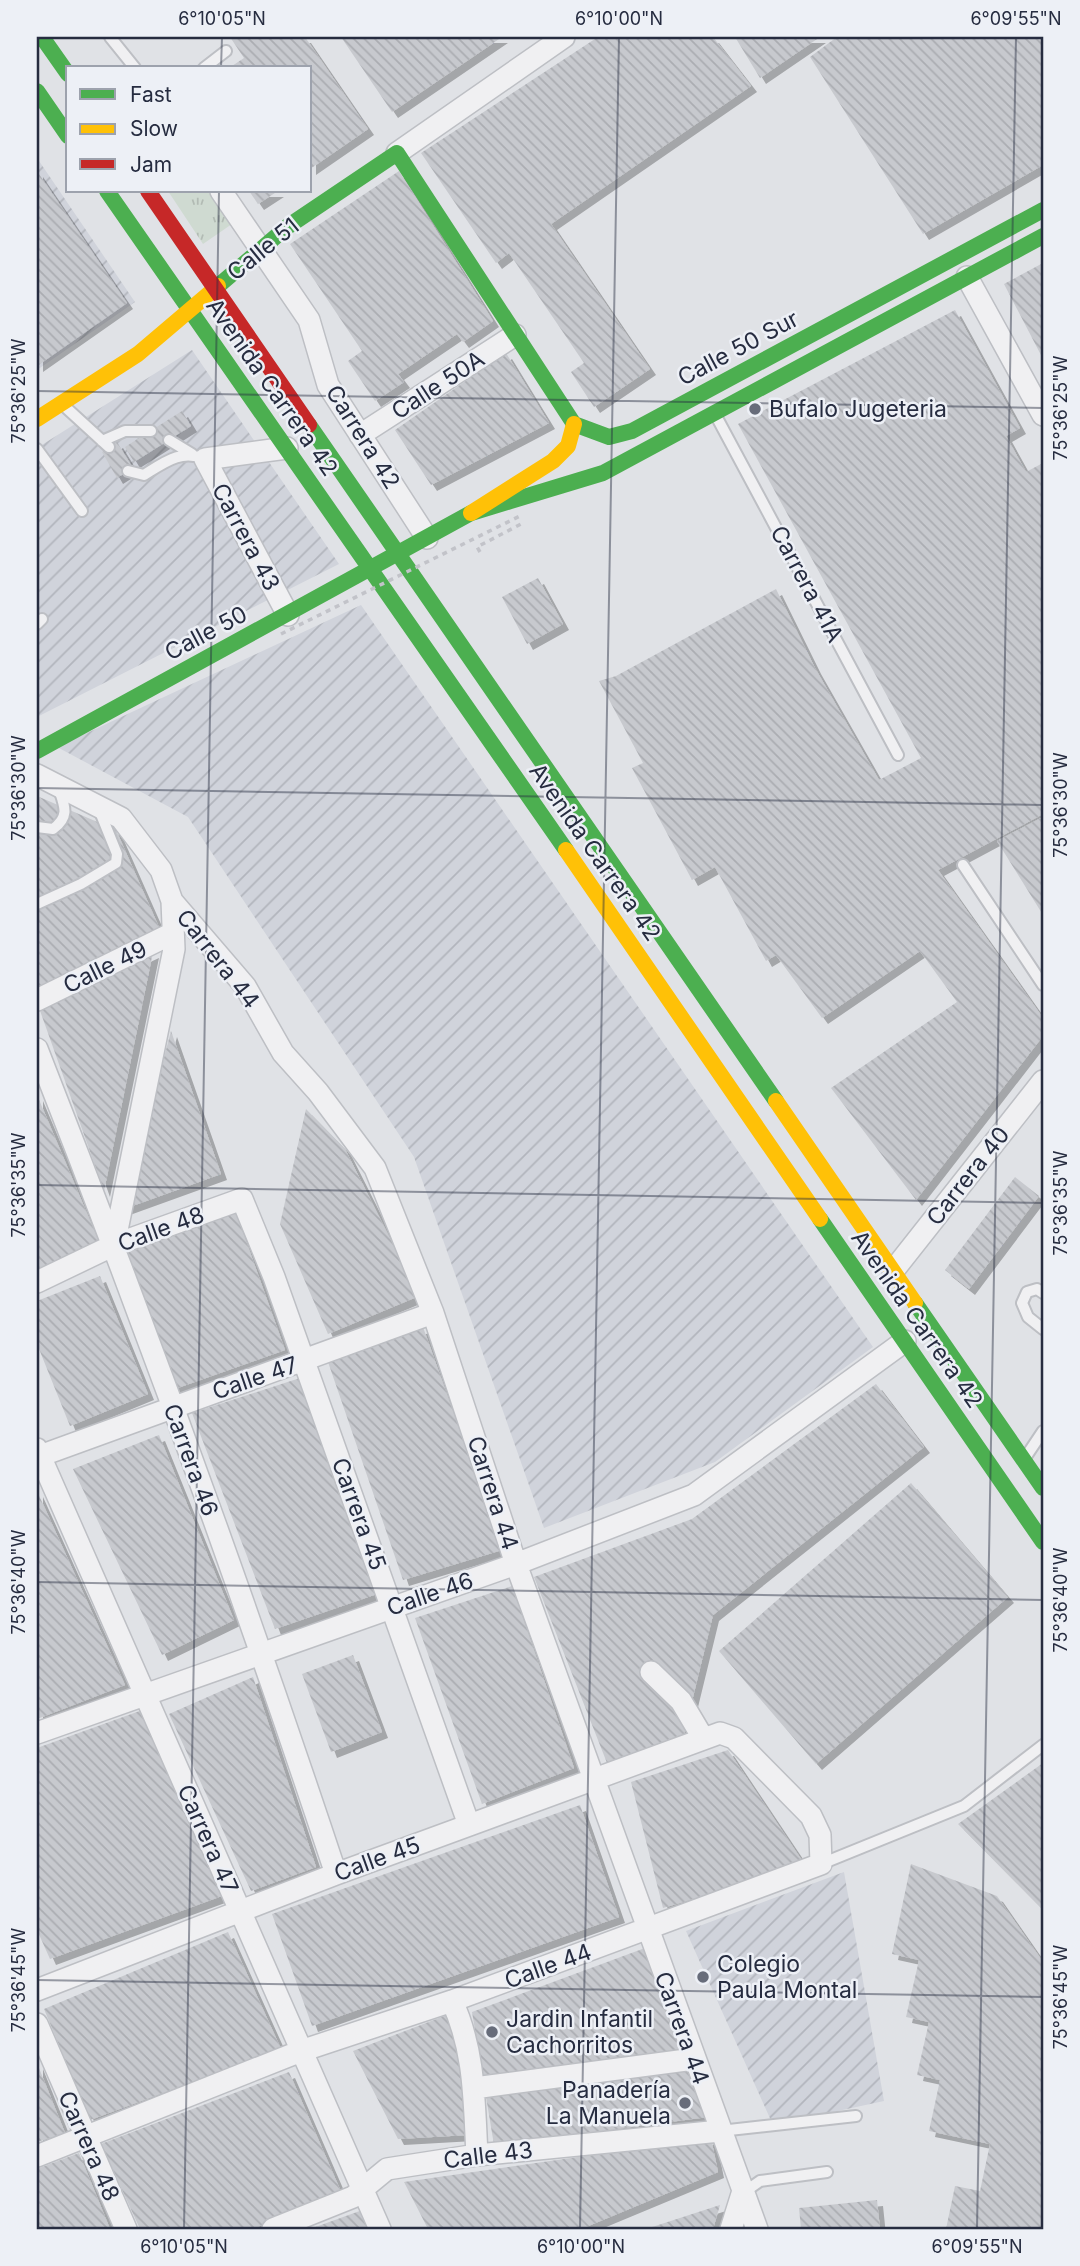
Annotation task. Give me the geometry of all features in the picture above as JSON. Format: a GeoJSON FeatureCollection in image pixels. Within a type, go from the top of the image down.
{"type":"FeatureCollection","features":[{"type":"Feature","properties":{"kind":"main road"},"geometry":{"type":"LineString","coordinates":[[43,37],[66,72]]}},
{"type":"Feature","properties":{"kind":"main road"},"geometry":{"type":"LineString","coordinates":[[37,91],[66,133]]}},
{"type":"Feature","properties":{"kind":"main road"},"geometry":{"type":"LineString","coordinates":[[397,153],[574,424]]}},
{"type":"Feature","properties":{"kind":"main road","name":"Calle 51"},"geometry":{"type":"LineString","coordinates":[[37,419],[138,354],[260,248],[397,153]]}},
{"type":"Feature","properties":{"kind":"main road","name":"Avenida Carrera 42"},"geometry":{"type":"LineString","coordinates":[[108,192],[372,569],[1043,1542]]}},
{"type":"Feature","properties":{"kind":"main road","name":"Avenida Carrera 42"},"geometry":{"type":"LineString","coordinates":[[149,192],[1043,1488]]}},
{"type":"Feature","properties":{"kind":"main road"},"geometry":{"type":"LineString","coordinates":[[929,271],[1009,210]]}},
{"type":"Feature","properties":{"kind":"main road","name":"Calle 50 Sur"},"geometry":{"type":"LineString","coordinates":[[397,555],[471,513],[553,461],[568,446],[574,424],[598,435],[609,436],[632,431],[1043,210]]}},
{"type":"Feature","properties":{"kind":"main road","name":"Calle 50 Sur"},"geometry":{"type":"LineString","coordinates":[[471,513],[588,480],[1043,236]]}},
{"type":"Feature","properties":{"kind":"main road","name":"Calle 50"},"geometry":{"type":"LineString","coordinates":[[37,751],[284,624],[397,555]]}},
{"type":"Feature","properties":{"kind":"main road"},"geometry":{"type":"LineString","coordinates":[[965,1375],[1005,1486]]}},
{"type":"Feature","properties":{"kind":"street","name":"Calle 51"},"geometry":{"type":"LineString","coordinates":[[397,153],[564,37]]}},
{"type":"Feature","properties":{"kind":"street","name":"Carrera 42"},"geometry":{"type":"LineString","coordinates":[[222,192],[309,320],[328,385],[427,538]]}},
{"type":"Feature","properties":{"kind":"street"},"geometry":{"type":"LineString","coordinates":[[967,277],[1043,415]]}},
{"type":"Feature","properties":{"kind":"street","name":"Calle 50A"},"geometry":{"type":"LineString","coordinates":[[360,435],[515,335]]}},
{"type":"Feature","properties":{"kind":"street"},"geometry":{"type":"LineString","coordinates":[[199,457],[287,448]]}},
{"type":"Feature","properties":{"kind":"street","name":"Carrera 43"},"geometry":{"type":"LineString","coordinates":[[199,457],[284,624]]}},
{"type":"Feature","properties":{"kind":"street"},"geometry":{"type":"LineString","coordinates":[[37,775],[97,805]]}},
{"type":"Feature","properties":{"kind":"street","name":"Carrera 44"},"geometry":{"type":"LineString","coordinates":[[97,805],[121,818],[161,870],[172,901],[245,986],[283,1053],[363,1149],[375,1168],[433,1313],[516,1563],[757,2229]]}},
{"type":"Feature","properties":{"kind":"street"},"geometry":{"type":"LineString","coordinates":[[114,1245],[170,972],[172,901]]}},
{"type":"Feature","properties":{"kind":"street","name":"Calle 49"},"geometry":{"type":"LineString","coordinates":[[37,1000],[173,933]]}},
{"type":"Feature","properties":{"kind":"street","name":"Carrera 46"},"geometry":{"type":"LineString","coordinates":[[37,1049],[114,1245],[261,1654],[336,1874]]}},
{"type":"Feature","properties":{"kind":"street","name":"Carrera 40"},"geometry":{"type":"LineString","coordinates":[[893,1271],[1043,1081]]}},
{"type":"Feature","properties":{"kind":"street","name":"Calle 48"},"geometry":{"type":"LineString","coordinates":[[37,1282],[114,1245],[242,1199],[261,1243]]}},
{"type":"Feature","properties":{"kind":"street","name":"Carrera 45"},"geometry":{"type":"LineString","coordinates":[[261,1243],[469,1825]]}},
{"type":"Feature","properties":{"kind":"street","name":"Calle 47"},"geometry":{"type":"LineString","coordinates":[[38,1454],[172,1409],[433,1313]]}},
{"type":"Feature","properties":{"kind":"street","name":"Calle 46"},"geometry":{"type":"LineString","coordinates":[[37,1733],[146,1697],[516,1563],[694,1495],[905,1341]]}},
{"type":"Feature","properties":{"kind":"street","name":"Carrera 47"},"geometry":{"type":"LineString","coordinates":[[38,1454],[380,2229]]}},
{"type":"Feature","properties":{"kind":"street"},"geometry":{"type":"LineString","coordinates":[[651,1672],[711,1735],[734,1738],[811,1816],[820,1835],[821,1864]]}},
{"type":"Feature","properties":{"kind":"street","name":"Calle 45"},"geometry":{"type":"LineString","coordinates":[[37,1990],[336,1874],[594,1782],[711,1735]]}},
{"type":"Feature","properties":{"kind":"street","name":"Calle 44"},"geometry":{"type":"LineString","coordinates":[[37,2156],[301,2051],[452,2001],[821,1864]]}},
{"type":"Feature","properties":{"kind":"street"},"geometry":{"type":"LineString","coordinates":[[452,2001],[466,2033],[474,2088],[477,2155]]}},
{"type":"Feature","properties":{"kind":"street","name":"Carrera 48"},"geometry":{"type":"LineString","coordinates":[[37,2024],[84,2138],[126,2229]]}},
{"type":"Feature","properties":{"kind":"street"},"geometry":{"type":"LineString","coordinates":[[474,2088],[694,2059]]}},
{"type":"Feature","properties":{"kind":"street","name":"Calle 43"},"geometry":{"type":"LineString","coordinates":[[272,2229],[353,2197],[387,2169],[477,2155],[720,2131]]}},
{"type":"Feature","properties":{"kind":"street"},"geometry":{"type":"LineString","coordinates":[[731,2229],[742,2193]]}},
{"type":"Feature","properties":{"kind":"lane"},"geometry":{"type":"LineString","coordinates":[[110,37],[133,66]]}},
{"type":"Feature","properties":{"kind":"lane"},"geometry":{"type":"LineString","coordinates":[[207,66],[226,51]]}},
{"type":"Feature","properties":{"kind":"lane"},"geometry":{"type":"LineString","coordinates":[[61,404],[105,444],[125,431],[150,431]]}},
{"type":"Feature","properties":{"kind":"lane","name":"Carrera 41A"},"geometry":{"type":"LineString","coordinates":[[715,414],[898,755]]}},
{"type":"Feature","properties":{"kind":"lane"},"geometry":{"type":"LineString","coordinates":[[169,440],[199,457]]}},
{"type":"Feature","properties":{"kind":"lane"},"geometry":{"type":"LineString","coordinates":[[37,449],[82,511]]}},
{"type":"Feature","properties":{"kind":"lane"},"geometry":{"type":"LineString","coordinates":[[128,471],[144,475],[178,456],[199,457]]}},
{"type":"Feature","properties":{"kind":"lane"},"geometry":{"type":"LineString","coordinates":[[37,827],[53,829],[63,822],[66,811],[58,785]]}},
{"type":"Feature","properties":{"kind":"lane"},"geometry":{"type":"LineString","coordinates":[[37,904],[81,884],[116,863],[117,853],[97,805]]}},
{"type":"Feature","properties":{"kind":"lane"},"geometry":{"type":"LineString","coordinates":[[963,865],[1043,985]]}},
{"type":"Feature","properties":{"kind":"lane"},"geometry":{"type":"LineString","coordinates":[[1043,1293],[1037,1289],[1027,1292],[1022,1303],[1028,1317],[1043,1329]]}},
{"type":"Feature","properties":{"kind":"lane"},"geometry":{"type":"LineString","coordinates":[[1024,1459],[1043,1432]]}},
{"type":"Feature","properties":{"kind":"lane","name":"Calle 44"},"geometry":{"type":"LineString","coordinates":[[821,1864],[964,1806],[1043,1745]]}},
{"type":"Feature","properties":{"kind":"lane"},"geometry":{"type":"LineString","coordinates":[[720,2131],[856,2116]]}},
{"type":"Feature","properties":{"kind":"lane"},"geometry":{"type":"LineString","coordinates":[[742,2193],[760,2181],[827,2172]]}},
{"type":"Feature","properties":{"kind":"path"},"geometry":{"type":"LineString","coordinates":[[284,624],[522,515],[525,522],[477,547],[480,552]]}},
{"type":"Feature","properties":{"kind":"shaded area"},"geometry":{"type":"Polygon","coordinates":[[[37,158],[135,302],[37,370],[37,158]]]}},
{"type":"Feature","properties":{"kind":"shaded area"},"geometry":{"type":"Polygon","coordinates":[[[192,350],[339,564],[37,717],[37,448],[192,350]]]}},
{"type":"Feature","properties":{"kind":"shaded area"},"geometry":{"type":"Polygon","coordinates":[[[361,605],[873,1347],[715,1462],[544,1528],[414,1157],[188,817],[57,747],[361,605]]]}},
{"type":"Feature","properties":{"kind":"shaded area"},"geometry":{"type":"Polygon","coordinates":[[[844,1872],[884,2101],[773,2125],[686,1931],[844,1872]]]}},
{"type":"Feature","properties":{"kind":"green space"},"geometry":{"type":"Polygon","coordinates":[[[169,192],[212,192],[232,224],[203,244],[169,192]]]}},
{"type":"Feature","properties":{"kind":"building"},"geometry":{"type":"Polygon","coordinates":[[[230,37],[305,37],[368,129],[312,168],[312,66],[232,66],[244,58],[230,37]]]}},
{"type":"Feature","properties":{"kind":"building"},"geometry":{"type":"Polygon","coordinates":[[[341,37],[502,37],[392,112],[341,37]]]}},
{"type":"Feature","properties":{"kind":"building"},"geometry":{"type":"Polygon","coordinates":[[[598,37],[713,37],[751,86],[551,224],[650,369],[594,407],[571,372],[584,363],[509,253],[496,263],[421,153],[598,37]]]}},
{"type":"Feature","properties":{"kind":"building"},"geometry":{"type":"Polygon","coordinates":[[[735,37],[820,37],[760,78],[735,37]]]}},
{"type":"Feature","properties":{"kind":"building"},"geometry":{"type":"Polygon","coordinates":[[[837,37],[1043,37],[1043,165],[923,234],[810,57],[837,37]]]}},
{"type":"Feature","properties":{"kind":"building"},"geometry":{"type":"Polygon","coordinates":[[[37,171],[127,303],[37,366],[37,171]]]}},
{"type":"Feature","properties":{"kind":"building"},"geometry":{"type":"Polygon","coordinates":[[[399,171],[493,321],[463,342],[457,334],[398,374],[404,382],[375,401],[348,361],[362,351],[290,244],[399,171]]]}},
{"type":"Feature","properties":{"kind":"building"},"geometry":{"type":"Polygon","coordinates":[[[250,192],[276,192],[258,204],[250,192]]]}},
{"type":"Feature","properties":{"kind":"building"},"geometry":{"type":"Polygon","coordinates":[[[1043,263],[1043,359],[1004,284],[1043,263]]]}},
{"type":"Feature","properties":{"kind":"building"},"geometry":{"type":"Polygon","coordinates":[[[955,310],[1020,428],[1006,436],[1026,472],[1041,464],[1043,468],[1043,814],[938,870],[1043,1018],[1043,1036],[916,1200],[831,1088],[957,1002],[920,951],[822,1018],[776,955],[766,961],[715,867],[692,880],[632,768],[643,763],[599,681],[616,676],[776,589],[815,668],[879,780],[921,758],[738,424],[955,310]]]}},
{"type":"Feature","properties":{"kind":"building"},"geometry":{"type":"Polygon","coordinates":[[[506,353],[549,423],[431,485],[395,430],[506,353]]]}},
{"type":"Feature","properties":{"kind":"building"},"geometry":{"type":"Polygon","coordinates":[[[182,411],[191,426],[134,462],[125,447],[182,411]]]}},
{"type":"Feature","properties":{"kind":"building"},"geometry":{"type":"Polygon","coordinates":[[[117,442],[133,468],[117,478],[102,452],[117,442]]]}},
{"type":"Feature","properties":{"kind":"building"},"geometry":{"type":"Polygon","coordinates":[[[538,578],[563,624],[527,644],[502,597],[538,578]]]}},
{"type":"Feature","properties":{"kind":"building"},"geometry":{"type":"Polygon","coordinates":[[[37,796],[116,830],[162,934],[37,987],[37,796]]]}},
{"type":"Feature","properties":{"kind":"building"},"geometry":{"type":"Polygon","coordinates":[[[1043,817],[1043,915],[997,841],[1043,817]]]}},
{"type":"Feature","properties":{"kind":"building"},"geometry":{"type":"Polygon","coordinates":[[[153,952],[104,1191],[38,1005],[153,952]]]}},
{"type":"Feature","properties":{"kind":"building"},"geometry":{"type":"Polygon","coordinates":[[[171,1031],[221,1174],[124,1209],[171,1031]]]}},
{"type":"Feature","properties":{"kind":"building"},"geometry":{"type":"Polygon","coordinates":[[[37,1095],[99,1242],[37,1269],[37,1095]]]}},
{"type":"Feature","properties":{"kind":"building"},"geometry":{"type":"Polygon","coordinates":[[[306,1109],[345,1149],[419,1296],[328,1334],[280,1224],[306,1109]]]}},
{"type":"Feature","properties":{"kind":"building"},"geometry":{"type":"Polygon","coordinates":[[[1015,1177],[1039,1196],[969,1289],[945,1270],[1015,1177]]]}},
{"type":"Feature","properties":{"kind":"building"},"geometry":{"type":"Polygon","coordinates":[[[236,1213],[285,1350],[172,1390],[124,1254],[236,1213]]]}},
{"type":"Feature","properties":{"kind":"building"},"geometry":{"type":"Polygon","coordinates":[[[100,1276],[148,1394],[70,1426],[37,1344],[37,1301],[100,1276]]]}},
{"type":"Feature","properties":{"kind":"building"},"geometry":{"type":"Polygon","coordinates":[[[423,1327],[502,1550],[403,1580],[328,1362],[423,1327]]]}},
{"type":"Feature","properties":{"kind":"building"},"geometry":{"type":"Polygon","coordinates":[[[300,1378],[377,1594],[275,1629],[192,1413],[300,1378]]]}},
{"type":"Feature","properties":{"kind":"building"},"geometry":{"type":"Polygon","coordinates":[[[876,1384],[924,1447],[713,1615],[684,1734],[607,1763],[534,1577],[692,1519],[876,1384]]]}},
{"type":"Feature","properties":{"kind":"building"},"geometry":{"type":"Polygon","coordinates":[[[159,1435],[234,1620],[162,1655],[73,1469],[159,1435]]]}},
{"type":"Feature","properties":{"kind":"building"},"geometry":{"type":"Polygon","coordinates":[[[911,1483],[1008,1597],[816,1764],[719,1651],[911,1483]]]}},
{"type":"Feature","properties":{"kind":"building"},"geometry":{"type":"Polygon","coordinates":[[[37,1491],[125,1685],[37,1719],[37,1491]]]}},
{"type":"Feature","properties":{"kind":"building"},"geometry":{"type":"Polygon","coordinates":[[[512,1586],[574,1768],[482,1804],[415,1618],[512,1586]]]}},
{"type":"Feature","properties":{"kind":"building"},"geometry":{"type":"Polygon","coordinates":[[[353,1655],[382,1732],[331,1752],[302,1674],[353,1655]]]}},
{"type":"Feature","properties":{"kind":"building"},"geometry":{"type":"Polygon","coordinates":[[[253,1677],[316,1867],[251,1891],[169,1714],[253,1677]]]}},
{"type":"Feature","properties":{"kind":"building"},"geometry":{"type":"Polygon","coordinates":[[[148,1708],[230,1893],[50,1959],[37,1930],[37,1748],[148,1708]]]}},
{"type":"Feature","properties":{"kind":"building"},"geometry":{"type":"Polygon","coordinates":[[[728,1750],[805,1865],[663,1908],[631,1782],[728,1750]]]}},
{"type":"Feature","properties":{"kind":"building"},"geometry":{"type":"Polygon","coordinates":[[[1043,1763],[1043,1910],[958,1824],[1043,1763]]]}},
{"type":"Feature","properties":{"kind":"building"},"geometry":{"type":"Polygon","coordinates":[[[580,1805],[619,1917],[312,2026],[272,1914],[580,1805]]]}},
{"type":"Feature","properties":{"kind":"building"},"geometry":{"type":"Polygon","coordinates":[[[911,1864],[997,1896],[1043,1962],[1043,2229],[946,2229],[955,2186],[980,2191],[990,2144],[929,2131],[940,2080],[917,2075],[929,2022],[906,2017],[919,1960],[892,1954],[911,1864]]]}},
{"type":"Feature","properties":{"kind":"building"},"geometry":{"type":"Polygon","coordinates":[[[228,1932],[281,2049],[90,2120],[44,2009],[228,1932]]]}},
{"type":"Feature","properties":{"kind":"building"},"geometry":{"type":"Polygon","coordinates":[[[645,1948],[708,2117],[494,2145],[472,2012],[645,1948]]]}},
{"type":"Feature","properties":{"kind":"building"},"geometry":{"type":"Polygon","coordinates":[[[452,2013],[468,2135],[398,2139],[353,2051],[452,2013]]]}},
{"type":"Feature","properties":{"kind":"building"},"geometry":{"type":"Polygon","coordinates":[[[37,2063],[65,2133],[37,2142],[37,2063]]]}},
{"type":"Feature","properties":{"kind":"building"},"geometry":{"type":"Polygon","coordinates":[[[289,2072],[342,2194],[252,2229],[140,2229],[101,2144],[289,2072]]]}},
{"type":"Feature","properties":{"kind":"building"},"geometry":{"type":"Polygon","coordinates":[[[711,2138],[718,2172],[581,2229],[428,2229],[404,2182],[711,2138]]]}},
{"type":"Feature","properties":{"kind":"building"},"geometry":{"type":"Polygon","coordinates":[[[79,2153],[110,2229],[37,2229],[37,2169],[79,2153]]]}},
{"type":"Feature","properties":{"kind":"building"},"geometry":{"type":"Polygon","coordinates":[[[877,2200],[880,2229],[801,2229],[799,2208],[877,2200]]]}},
{"type":"Feature","properties":{"kind":"building"},"geometry":{"type":"Polygon","coordinates":[[[720,2205],[713,2229],[646,2229],[720,2205]]]}},
{"type":"Feature","properties":{"kind":"building"},"geometry":{"type":"Polygon","coordinates":[[[368,2208],[376,2229],[310,2229],[368,2208]]]}},
{"type":"Feature","properties":{"kind":"traffic: fast"},"geometry":{"type":"LineString","coordinates":[[42,37],[66,71]]}},
{"type":"Feature","properties":{"kind":"traffic: fast"},"geometry":{"type":"LineString","coordinates":[[37,91],[66,133]]}},
{"type":"Feature","properties":{"kind":"traffic: fast"},"geometry":{"type":"LineString","coordinates":[[218,286],[287,227],[397,153],[574,424]]}},
{"type":"Feature","properties":{"kind":"traffic: fast"},"geometry":{"type":"LineString","coordinates":[[108,192],[566,850]]}},
{"type":"Feature","properties":{"kind":"traffic: fast"},"geometry":{"type":"LineString","coordinates":[[574,424],[609,437],[632,431],[1043,210]]}},
{"type":"Feature","properties":{"kind":"traffic: fast"},"geometry":{"type":"LineString","coordinates":[[471,513],[603,473],[1043,236]]}},
{"type":"Feature","properties":{"kind":"traffic: fast"},"geometry":{"type":"LineString","coordinates":[[309,425],[776,1101]]}},
{"type":"Feature","properties":{"kind":"traffic: fast"},"geometry":{"type":"LineString","coordinates":[[37,751],[471,513]]}},
{"type":"Feature","properties":{"kind":"traffic: fast"},"geometry":{"type":"LineString","coordinates":[[820,1219],[1043,1542]]}},
{"type":"Feature","properties":{"kind":"traffic: fast"},"geometry":{"type":"LineString","coordinates":[[915,1303],[1043,1488]]}},
{"type":"Feature","properties":{"kind":"traffic: slow"},"geometry":{"type":"LineString","coordinates":[[37,419],[138,354],[218,286]]}},
{"type":"Feature","properties":{"kind":"traffic: slow"},"geometry":{"type":"LineString","coordinates":[[471,513],[553,461],[568,446],[574,424]]}},
{"type":"Feature","properties":{"kind":"traffic: slow"},"geometry":{"type":"LineString","coordinates":[[566,850],[820,1219]]}},
{"type":"Feature","properties":{"kind":"traffic: slow"},"geometry":{"type":"LineString","coordinates":[[776,1101],[915,1303]]}},
{"type":"Feature","properties":{"kind":"traffic: jam"},"geometry":{"type":"LineString","coordinates":[[149,192],[309,425]]}},
{"type":"Feature","properties":{"kind":"place","name":"Bufalo Jugeteria"},"geometry":{"type":"Point","coordinates":[755,409]}},
{"type":"Feature","properties":{"kind":"place","name":"Colegio Paula Montal"},"geometry":{"type":"Point","coordinates":[703,1977]}},
{"type":"Feature","properties":{"kind":"place","name":"Jardin Infantil Cachorritos"},"geometry":{"type":"Point","coordinates":[492,2032]}},
{"type":"Feature","properties":{"kind":"place","name":"Panadería La Manuela"},"geometry":{"type":"Point","coordinates":[685,2103]}}]}
